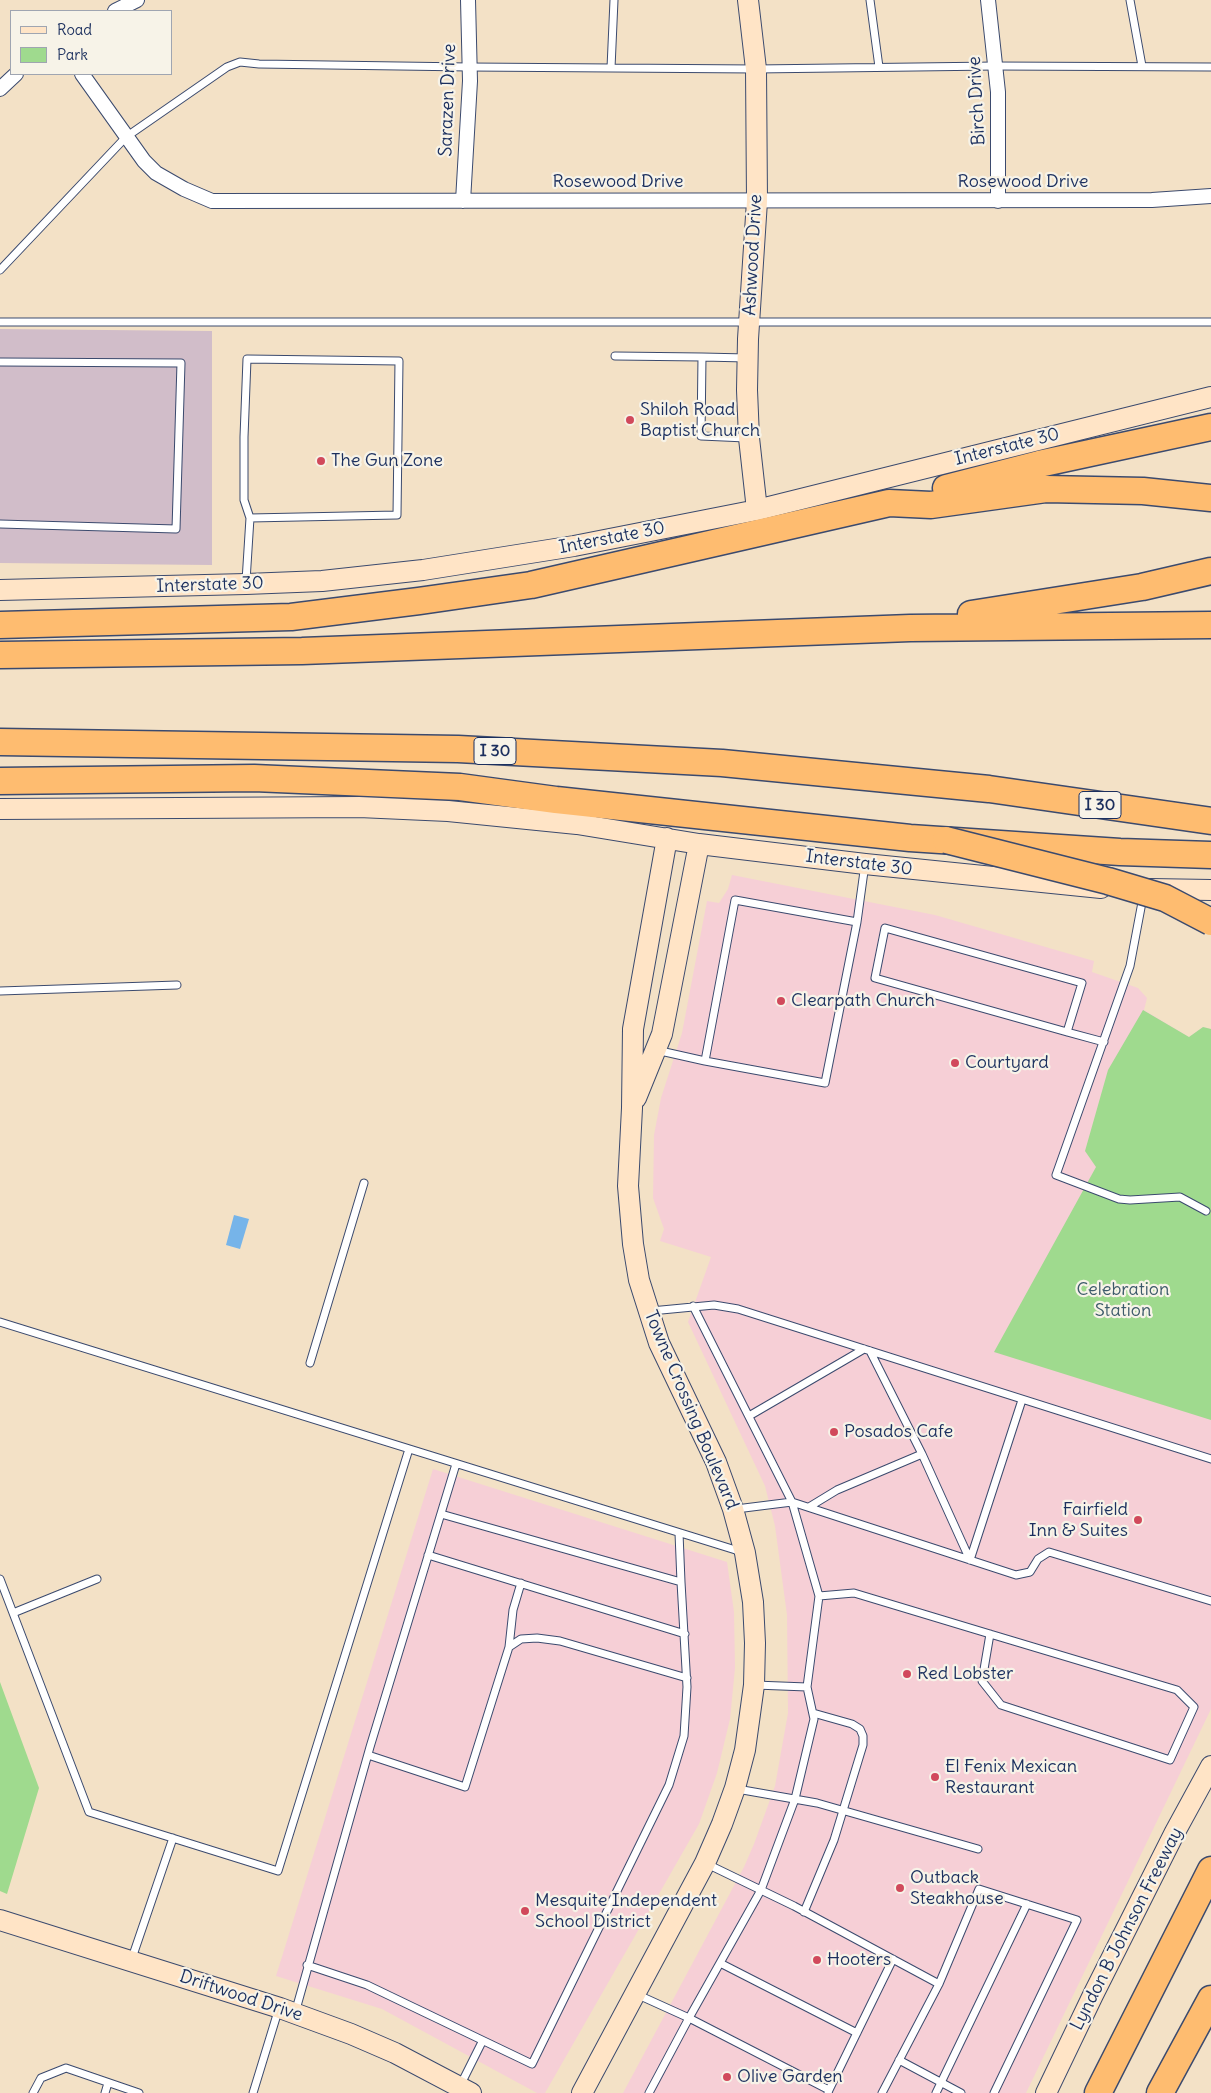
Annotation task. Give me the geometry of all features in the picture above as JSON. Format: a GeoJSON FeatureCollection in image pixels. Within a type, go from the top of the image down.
{"type":"FeatureCollection","features":[{"type":"Feature","properties":{"kind":"highway"},"geometry":{"type":"LineString","coordinates":[[0,625],[291,617],[531,585],[889,503],[1039,464],[1211,427]]}},
{"type":"Feature","properties":{"kind":"highway"},"geometry":{"type":"LineString","coordinates":[[889,503],[930,505],[1046,489],[1143,491],[1211,498]]}},
{"type":"Feature","properties":{"kind":"highway"},"geometry":{"type":"LineString","coordinates":[[873,629],[1142,587],[1211,571]]}},
{"type":"Feature","properties":{"kind":"highway"},"geometry":{"type":"LineString","coordinates":[[0,655],[302,651],[873,629],[1211,625]]}},
{"type":"Feature","properties":{"kind":"highway","name":"I 30"},"geometry":{"type":"LineString","coordinates":[[0,742],[458,749],[722,763],[990,789],[1211,821]]}},
{"type":"Feature","properties":{"kind":"highway"},"geometry":{"type":"LineString","coordinates":[[0,781],[254,778],[460,787],[656,811],[946,840],[1120,852],[1211,855]]}},
{"type":"Feature","properties":{"kind":"highway"},"geometry":{"type":"LineString","coordinates":[[946,840],[1108,881],[1164,898],[1211,922]]}},
{"type":"Feature","properties":{"kind":"highway"},"geometry":{"type":"LineString","coordinates":[[1098,2093],[1211,1870]]}},
{"type":"Feature","properties":{"kind":"highway"},"geometry":{"type":"LineString","coordinates":[[1160,2093],[1211,1999]]}},
{"type":"Feature","properties":{"kind":"main road","name":"Ashwood Drive"},"geometry":{"type":"LineString","coordinates":[[748,0],[756,69],[757,201],[749,322],[748,438],[757,510]]}},
{"type":"Feature","properties":{"kind":"main road","name":"Interstate 30"},"geometry":{"type":"LineString","coordinates":[[0,590],[246,584],[322,580],[422,570],[574,546],[757,510],[1208,397]]}},
{"type":"Feature","properties":{"kind":"main road","name":"Interstate 30"},"geometry":{"type":"LineString","coordinates":[[0,809],[369,807],[467,813],[577,824],[699,844],[865,864],[1097,888],[1211,890]]}},
{"type":"Feature","properties":{"kind":"main road","name":"Towne Crossing Boulevard"},"geometry":{"type":"LineString","coordinates":[[582,2093],[705,1863],[722,1824],[745,1750],[754,1685],[755,1643],[752,1602],[745,1553],[733,1509],[716,1462],[659,1343],[639,1280],[633,1244],[628,1186],[632,1108],[632,1029],[667,838]]}},
{"type":"Feature","properties":{"kind":"main road","name":"Towne Crossing Boulevard"},"geometry":{"type":"LineString","coordinates":[[632,1108],[662,1034],[699,844]]}},
{"type":"Feature","properties":{"kind":"main road","name":"Lyndon B Johnson Freeway"},"geometry":{"type":"LineString","coordinates":[[1046,2093],[1175,1832],[1211,1766]]}},
{"type":"Feature","properties":{"kind":"main road","name":"Driftwood Drive"},"geometry":{"type":"LineString","coordinates":[[1,1921],[287,2011],[360,2038],[465,2090]]}},
{"type":"Feature","properties":{"kind":"street"},"geometry":{"type":"LineString","coordinates":[[117,10],[137,0]]}},
{"type":"Feature","properties":{"kind":"street","name":"Sarazen Drive"},"geometry":{"type":"LineString","coordinates":[[463,201],[469,67],[468,0]]}},
{"type":"Feature","properties":{"kind":"street","name":"Birch Drive"},"geometry":{"type":"LineString","coordinates":[[988,0],[998,92],[998,201]]}},
{"type":"Feature","properties":{"kind":"street"},"geometry":{"type":"LineString","coordinates":[[0,89],[15,75]]}},
{"type":"Feature","properties":{"kind":"street","name":"Rosewood Drive"},"geometry":{"type":"LineString","coordinates":[[83,75],[126,137],[156,174],[212,201],[998,201],[1152,200],[1211,196]]}},
{"type":"Feature","properties":{"kind":"lane"},"geometry":{"type":"LineString","coordinates":[[611,68],[614,0]]}},
{"type":"Feature","properties":{"kind":"lane"},"geometry":{"type":"LineString","coordinates":[[870,0],[879,68]]}},
{"type":"Feature","properties":{"kind":"lane"},"geometry":{"type":"LineString","coordinates":[[1130,0],[1142,66]]}},
{"type":"Feature","properties":{"kind":"lane"},"geometry":{"type":"LineString","coordinates":[[0,270],[126,137],[227,67],[240,62],[259,64],[469,67],[756,69],[995,66],[1211,67]]}},
{"type":"Feature","properties":{"kind":"lane"},"geometry":{"type":"LineString","coordinates":[[0,322],[1211,322]]}},
{"type":"Feature","properties":{"kind":"lane"},"geometry":{"type":"LineString","coordinates":[[615,356],[748,358]]}},
{"type":"Feature","properties":{"kind":"lane"},"geometry":{"type":"LineString","coordinates":[[702,357],[701,436],[748,438]]}},
{"type":"Feature","properties":{"kind":"lane"},"geometry":{"type":"LineString","coordinates":[[246,584],[250,518],[244,500],[247,360],[399,361],[397,515],[250,518]]}},
{"type":"Feature","properties":{"kind":"lane"},"geometry":{"type":"LineString","coordinates":[[0,362],[181,363],[176,529],[0,524]]}},
{"type":"Feature","properties":{"kind":"lane"},"geometry":{"type":"LineString","coordinates":[[656,1050],[826,1083],[857,922],[865,864]]}},
{"type":"Feature","properties":{"kind":"lane"},"geometry":{"type":"LineString","coordinates":[[1144,889],[1130,966],[1056,1175],[1119,1199],[1180,1197],[1206,1211]]}},
{"type":"Feature","properties":{"kind":"lane"},"geometry":{"type":"LineString","coordinates":[[705,1061],[736,900],[857,922]]}},
{"type":"Feature","properties":{"kind":"lane"},"geometry":{"type":"LineString","coordinates":[[1067,1032],[1082,983],[885,928],[875,978],[1067,1032],[1104,1042]]}},
{"type":"Feature","properties":{"kind":"lane"},"geometry":{"type":"LineString","coordinates":[[0,991],[177,985]]}},
{"type":"Feature","properties":{"kind":"lane"},"geometry":{"type":"LineString","coordinates":[[310,1363],[364,1183]]}},
{"type":"Feature","properties":{"kind":"lane"},"geometry":{"type":"LineString","coordinates":[[648,1311],[714,1305],[738,1309],[1211,1459]]}},
{"type":"Feature","properties":{"kind":"lane"},"geometry":{"type":"LineString","coordinates":[[649,2093],[761,1890],[796,1799],[814,1719],[807,1687],[819,1596],[792,1502],[693,1306]]}},
{"type":"Feature","properties":{"kind":"lane"},"geometry":{"type":"LineString","coordinates":[[0,1322],[745,1553]]}},
{"type":"Feature","properties":{"kind":"lane"},"geometry":{"type":"LineString","coordinates":[[749,1416],[867,1350]]}},
{"type":"Feature","properties":{"kind":"lane"},"geometry":{"type":"LineString","coordinates":[[867,1350],[922,1454],[970,1560]]}},
{"type":"Feature","properties":{"kind":"lane"},"geometry":{"type":"LineString","coordinates":[[970,1560],[1022,1400]]}},
{"type":"Feature","properties":{"kind":"lane"},"geometry":{"type":"LineString","coordinates":[[0,1579],[89,1812],[278,1871],[408,1449]]}},
{"type":"Feature","properties":{"kind":"lane"},"geometry":{"type":"LineString","coordinates":[[809,1507],[836,1490],[922,1454]]}},
{"type":"Feature","properties":{"kind":"lane"},"geometry":{"type":"LineString","coordinates":[[253,2093],[307,1965],[456,1464]]}},
{"type":"Feature","properties":{"kind":"lane"},"geometry":{"type":"LineString","coordinates":[[733,1509],[792,1502],[1016,1575],[1030,1572],[1038,1559],[1049,1552],[1211,1601]]}},
{"type":"Feature","properties":{"kind":"lane"},"geometry":{"type":"LineString","coordinates":[[441,1514],[681,1582]]}},
{"type":"Feature","properties":{"kind":"lane"},"geometry":{"type":"LineString","coordinates":[[307,1965],[367,1985],[482,2042],[532,2064],[669,1785],[684,1736],[687,1678],[678,1533]]}},
{"type":"Feature","properties":{"kind":"lane"},"geometry":{"type":"LineString","coordinates":[[428,1555],[685,1634]]}},
{"type":"Feature","properties":{"kind":"lane"},"geometry":{"type":"LineString","coordinates":[[13,1613],[97,1579]]}},
{"type":"Feature","properties":{"kind":"lane"},"geometry":{"type":"LineString","coordinates":[[368,1755],[465,1787],[509,1647],[513,1610],[521,1583]]}},
{"type":"Feature","properties":{"kind":"lane"},"geometry":{"type":"LineString","coordinates":[[819,1596],[854,1593],[1177,1690],[1194,1707],[1170,1760],[1001,1705],[982,1681],[990,1634]]}},
{"type":"Feature","properties":{"kind":"lane"},"geometry":{"type":"LineString","coordinates":[[509,1647],[522,1639],[537,1638],[560,1641],[687,1678]]}},
{"type":"Feature","properties":{"kind":"lane"},"geometry":{"type":"LineString","coordinates":[[754,1685],[807,1687]]}},
{"type":"Feature","properties":{"kind":"lane"},"geometry":{"type":"LineString","coordinates":[[804,1912],[834,1840],[863,1745],[863,1736],[860,1729],[852,1724],[813,1713]]}},
{"type":"Feature","properties":{"kind":"lane"},"geometry":{"type":"LineString","coordinates":[[734,1788],[796,1799],[842,1810],[978,1849]]}},
{"type":"Feature","properties":{"kind":"lane"},"geometry":{"type":"LineString","coordinates":[[131,1961],[173,1838]]}},
{"type":"Feature","properties":{"kind":"lane"},"geometry":{"type":"LineString","coordinates":[[705,1863],[804,1912],[939,1984]]}},
{"type":"Feature","properties":{"kind":"lane"},"geometry":{"type":"LineString","coordinates":[[882,2093],[939,1984],[979,1889],[1077,1920],[994,2093]]}},
{"type":"Feature","properties":{"kind":"lane"},"geometry":{"type":"LineString","coordinates":[[936,2093],[1027,1904]]}},
{"type":"Feature","properties":{"kind":"lane"},"geometry":{"type":"LineString","coordinates":[[635,1993],[689,2018],[828,2091],[893,1959]]}},
{"type":"Feature","properties":{"kind":"lane"},"geometry":{"type":"LineString","coordinates":[[720,1963],[856,2033]]}},
{"type":"Feature","properties":{"kind":"lane"},"geometry":{"type":"LineString","coordinates":[[465,2090],[482,2042]]}},
{"type":"Feature","properties":{"kind":"lane"},"geometry":{"type":"LineString","coordinates":[[899,2060],[961,2093]]}},
{"type":"Feature","properties":{"kind":"lane"},"geometry":{"type":"LineString","coordinates":[[33,2093],[41,2078],[66,2068],[139,2093]]}},
{"type":"Feature","properties":{"kind":"lane"},"geometry":{"type":"LineString","coordinates":[[105,2093],[108,2083]]}},
{"type":"Feature","properties":{"kind":"shaded area"},"geometry":{"type":"Polygon","coordinates":[[[0,329],[212,331],[212,565],[0,563],[0,329]]]}},
{"type":"Feature","properties":{"kind":"shaded area"},"geometry":{"type":"Polygon","coordinates":[[[732,875],[935,915],[1094,961],[1092,972],[1138,988],[1147,998],[1144,1010],[1189,1037],[1203,1027],[1211,1029],[1211,1709],[1026,2093],[623,2093],[744,1867],[754,1844],[775,1786],[788,1713],[787,1615],[775,1526],[765,1486],[688,1322],[711,1257],[660,1241],[664,1229],[653,1198],[654,1135],[661,1098],[682,1033],[707,901],[719,903],[728,889],[732,875]]]}},
{"type":"Feature","properties":{"kind":"shaded area"},"geometry":{"type":"Polygon","coordinates":[[[433,1469],[727,1562],[734,1612],[735,1668],[730,1719],[717,1773],[699,1824],[545,2093],[537,2093],[382,2009],[276,1976],[433,1469]]]}},
{"type":"Feature","properties":{"kind":"green space","name":"Celebration Station"},"geometry":{"type":"Polygon","coordinates":[[[1143,1010],[1189,1037],[1203,1027],[1211,1029],[1211,1420],[994,1352],[1096,1167],[1085,1151],[1108,1070],[1143,1010]]]}},
{"type":"Feature","properties":{"kind":"green space"},"geometry":{"type":"Polygon","coordinates":[[[0,1682],[39,1788],[7,1894],[0,1891],[0,1682]]]}},
{"type":"Feature","properties":{"kind":"water"},"geometry":{"type":"Polygon","coordinates":[[[234,1215],[249,1219],[240,1249],[226,1245],[234,1215]]]}},
{"type":"Feature","properties":{"kind":"place","name":"Shiloh Road Baptist Church"},"geometry":{"type":"Point","coordinates":[630,420]}},
{"type":"Feature","properties":{"kind":"place","name":"The Gun Zone"},"geometry":{"type":"Point","coordinates":[321,461]}},
{"type":"Feature","properties":{"kind":"place","name":"Clearpath Church"},"geometry":{"type":"Point","coordinates":[781,1001]}},
{"type":"Feature","properties":{"kind":"place","name":"Courtyard"},"geometry":{"type":"Point","coordinates":[955,1063]}},
{"type":"Feature","properties":{"kind":"place","name":"Posados Cafe"},"geometry":{"type":"Point","coordinates":[834,1432]}},
{"type":"Feature","properties":{"kind":"place","name":"Fairfield Inn & Suites"},"geometry":{"type":"Point","coordinates":[1138,1520]}},
{"type":"Feature","properties":{"kind":"place","name":"Red Lobster"},"geometry":{"type":"Point","coordinates":[907,1674]}},
{"type":"Feature","properties":{"kind":"place","name":"El Fenix Mexican Restaurant"},"geometry":{"type":"Point","coordinates":[935,1777]}},
{"type":"Feature","properties":{"kind":"place","name":"Outback Steakhouse"},"geometry":{"type":"Point","coordinates":[900,1888]}},
{"type":"Feature","properties":{"kind":"place","name":"Mesquite Independent School District"},"geometry":{"type":"Point","coordinates":[525,1911]}},
{"type":"Feature","properties":{"kind":"place","name":"Hooters"},"geometry":{"type":"Point","coordinates":[817,1960]}},
{"type":"Feature","properties":{"kind":"place","name":"Olive Garden"},"geometry":{"type":"Point","coordinates":[727,2077]}}]}
